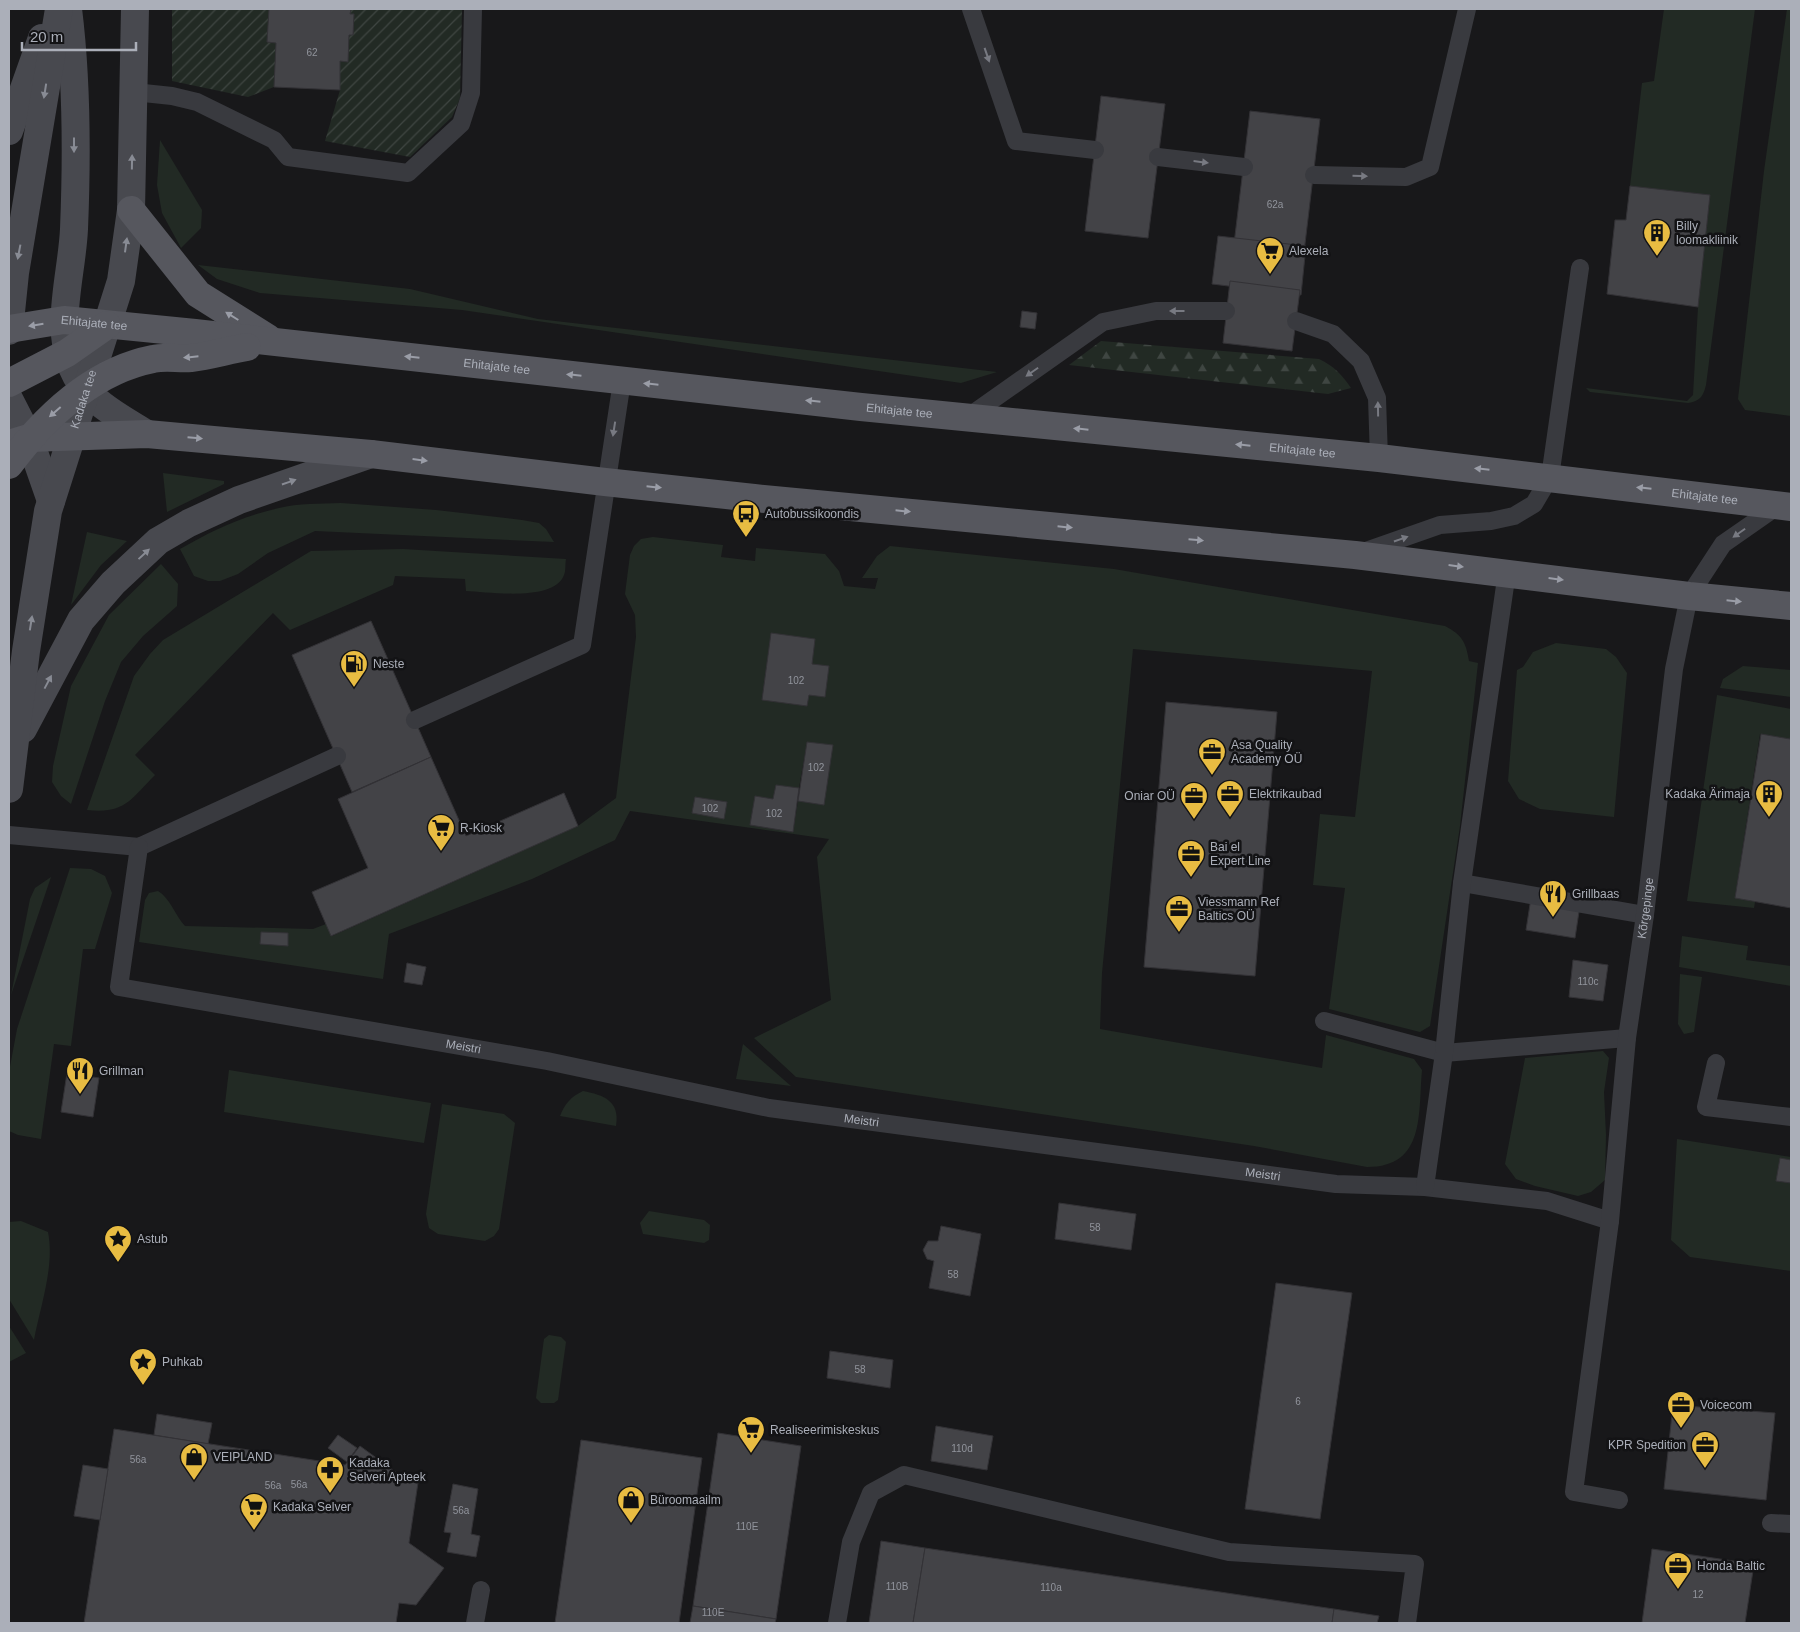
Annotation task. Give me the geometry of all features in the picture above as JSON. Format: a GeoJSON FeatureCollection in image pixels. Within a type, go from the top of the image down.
{"type":"FeatureCollection","features":[{"type":"Feature","properties":{"kind":"main road"},"geometry":{"type":"LineString","coordinates":[[9,131],[53,9]]}},
{"type":"Feature","properties":{"kind":"main road"},"geometry":{"type":"LineString","coordinates":[[9,330],[15,273],[59,9]]}},
{"type":"Feature","properties":{"kind":"main road"},"geometry":{"type":"LineString","coordinates":[[68,9],[75,64],[74,228],[63,338],[72,368],[85,390],[99,403],[147,434]]}},
{"type":"Feature","properties":{"kind":"main road","name":"Kadaka tee"},"geometry":{"type":"LineString","coordinates":[[9,789],[17,741],[26,651],[51,501],[121,281],[131,210],[135,9]]}},
{"type":"Feature","properties":{"kind":"main road"},"geometry":{"type":"LineString","coordinates":[[131,210],[175,268],[198,294],[273,342]]}},
{"type":"Feature","properties":{"kind":"main road","name":"Ehitajate tee"},"geometry":{"type":"LineString","coordinates":[[9,330],[64,320],[622,381],[1379,458],[1785,506]]}},
{"type":"Feature","properties":{"kind":"main road"},"geometry":{"type":"LineString","coordinates":[[9,383],[67,353],[107,325]]}},
{"type":"Feature","properties":{"kind":"main road"},"geometry":{"type":"LineString","coordinates":[[9,466],[19,441],[54,412],[117,370],[154,358],[191,358],[273,342]]}},
{"type":"Feature","properties":{"kind":"main road"},"geometry":{"type":"LineString","coordinates":[[9,399],[19,441],[51,501]]}},
{"type":"Feature","properties":{"kind":"main road"},"geometry":{"type":"LineString","coordinates":[[19,441],[72,436],[147,434],[371,454],[605,482],[1355,555],[1507,572],[1689,596],[1791,606]]}},
{"type":"Feature","properties":{"kind":"main road"},"geometry":{"type":"LineString","coordinates":[[17,741],[81,620],[113,583],[158,541],[188,523],[239,500],[371,454]]}},
{"type":"Feature","properties":{"kind":"lane"},"geometry":{"type":"LineString","coordinates":[[134,92],[172,96],[197,102],[274,140],[288,157],[408,173],[461,124],[471,93],[473,9]]}},
{"type":"Feature","properties":{"kind":"lane"},"geometry":{"type":"LineString","coordinates":[[971,9],[1016,141],[1095,150]]}},
{"type":"Feature","properties":{"kind":"lane"},"geometry":{"type":"LineString","coordinates":[[1314,175],[1406,177],[1430,167],[1468,9]]}},
{"type":"Feature","properties":{"kind":"lane"},"geometry":{"type":"LineString","coordinates":[[1158,157],[1244,167]]}},
{"type":"Feature","properties":{"kind":"lane"},"geometry":{"type":"LineString","coordinates":[[1355,555],[1440,525],[1491,521],[1514,516],[1534,504],[1550,477],[1580,268]]}},
{"type":"Feature","properties":{"kind":"lane"},"geometry":{"type":"LineString","coordinates":[[968,417],[1103,322],[1156,311],[1226,311]]}},
{"type":"Feature","properties":{"kind":"lane"},"geometry":{"type":"LineString","coordinates":[[1296,321],[1334,334],[1361,361],[1377,398],[1379,458]]}},
{"type":"Feature","properties":{"kind":"lane"},"geometry":{"type":"LineString","coordinates":[[415,720],[582,645],[605,482],[622,381]]}},
{"type":"Feature","properties":{"kind":"lane"},"geometry":{"type":"LineString","coordinates":[[1689,596],[1723,544],[1785,506]]}},
{"type":"Feature","properties":{"kind":"lane"},"geometry":{"type":"LineString","coordinates":[[1425,1187],[1444,1054],[1462,883],[1507,572]]}},
{"type":"Feature","properties":{"kind":"lane","name":"Kõrgepinge"},"geometry":{"type":"LineString","coordinates":[[1619,1500],[1574,1492],[1610,1221],[1628,1038],[1645,915],[1674,669],[1689,596]]}},
{"type":"Feature","properties":{"kind":"lane"},"geometry":{"type":"LineString","coordinates":[[9,835],[139,847],[337,756]]}},
{"type":"Feature","properties":{"kind":"lane","name":"Meistri"},"geometry":{"type":"LineString","coordinates":[[139,847],[118,987],[547,1061],[769,1108],[1336,1184],[1425,1187],[1547,1201],[1610,1221]]}},
{"type":"Feature","properties":{"kind":"lane"},"geometry":{"type":"LineString","coordinates":[[1462,883],[1645,915]]}},
{"type":"Feature","properties":{"kind":"lane"},"geometry":{"type":"LineString","coordinates":[[1324,1020],[1444,1054],[1628,1038]]}},
{"type":"Feature","properties":{"kind":"lane"},"geometry":{"type":"LineString","coordinates":[[1716,1063],[1706,1107],[1791,1117]]}},
{"type":"Feature","properties":{"kind":"lane"},"geometry":{"type":"LineString","coordinates":[[837,1623],[851,1542],[871,1493],[904,1475],[1229,1552],[1414,1564],[1407,1623]]}},
{"type":"Feature","properties":{"kind":"lane"},"geometry":{"type":"LineString","coordinates":[[1771,1523],[1791,1524]]}},
{"type":"Feature","properties":{"kind":"lane"},"geometry":{"type":"LineString","coordinates":[[475,1623],[481,1590]]}},
{"type":"Feature","properties":{"kind":"green space"},"geometry":{"type":"Polygon","coordinates":[[[172,9],[269,9],[267,42],[276,43],[274,87],[248,97],[172,81],[172,9]]]}},
{"type":"Feature","properties":{"kind":"green space"},"geometry":{"type":"Polygon","coordinates":[[[351,9],[462,9],[460,98],[452,117],[410,157],[325,141],[340,90],[340,61],[348,61],[349,35],[353,35],[354,14],[350,14],[351,9]]]}},
{"type":"Feature","properties":{"kind":"green space"},"geometry":{"type":"Polygon","coordinates":[[[1664,9],[1755,9],[1706,385],[1704,393],[1700,398],[1688,403],[1590,392],[1586,388],[1687,401],[1693,395],[1698,307],[1710,195],[1630,186],[1642,83],[1654,81],[1664,9]]]}},
{"type":"Feature","properties":{"kind":"green space"},"geometry":{"type":"Polygon","coordinates":[[[1787,9],[1791,9],[1791,416],[1745,410],[1738,399],[1764,171],[1787,9]]]}},
{"type":"Feature","properties":{"kind":"green space"},"geometry":{"type":"Polygon","coordinates":[[[160,140],[202,210],[201,228],[181,248],[162,213],[157,185],[160,140]]]}},
{"type":"Feature","properties":{"kind":"green space"},"geometry":{"type":"Polygon","coordinates":[[[198,265],[410,289],[538,319],[997,372],[961,383],[462,310],[260,293],[217,279],[198,265]]]}},
{"type":"Feature","properties":{"kind":"green space"},"geometry":{"type":"Polygon","coordinates":[[[1101,341],[1319,359],[1337,371],[1351,388],[1328,394],[1069,365],[1101,341]]]}},
{"type":"Feature","properties":{"kind":"green space"},"geometry":{"type":"Polygon","coordinates":[[[163,473],[224,481],[224,484],[167,512],[163,473]]]}},
{"type":"Feature","properties":{"kind":"green space"},"geometry":{"type":"Polygon","coordinates":[[[341,503],[436,510],[539,523],[546,529],[554,542],[315,531],[268,553],[238,574],[220,581],[208,581],[194,576],[180,549],[203,536],[266,511],[294,505],[341,503]]]}},
{"type":"Feature","properties":{"kind":"green space"},"geometry":{"type":"Polygon","coordinates":[[[87,532],[127,541],[101,565],[71,605],[87,532]]]}},
{"type":"Feature","properties":{"kind":"green space"},"geometry":{"type":"Polygon","coordinates":[[[653,537],[723,545],[721,557],[755,561],[756,548],[825,554],[839,571],[844,586],[875,589],[878,578],[862,578],[877,556],[890,546],[1114,569],[1445,626],[1459,636],[1465,644],[1469,661],[1478,663],[1460,826],[1430,1026],[1420,1032],[1329,1009],[1345,888],[1313,885],[1320,814],[1355,817],[1372,671],[1133,649],[1102,973],[1100,1029],[1322,1068],[1326,1035],[1414,1059],[1422,1070],[1418,1120],[1415,1135],[1409,1148],[1400,1158],[1386,1165],[1367,1167],[1254,1146],[796,1077],[754,1038],[831,1000],[817,857],[829,839],[630,811],[615,840],[532,879],[389,934],[383,979],[139,942],[145,900],[149,893],[158,891],[166,898],[185,926],[313,929],[326,924],[332,936],[578,826],[616,798],[636,637],[635,615],[625,594],[630,555],[634,546],[641,539],[653,537]],[[771,633],[762,700],[807,706],[809,695],[829,666],[812,664],[771,633]],[[807,742],[799,788],[776,785],[773,799],[755,796],[750,825],[793,832],[798,801],[823,805],[832,746],[807,742]],[[695,797],[693,813],[724,819],[727,802],[695,797]],[[261,932],[260,944],[287,946],[288,933],[261,932]]]}},
{"type":"Feature","properties":{"kind":"green space"},"geometry":{"type":"Polygon","coordinates":[[[403,549],[566,559],[565,572],[558,583],[548,589],[520,594],[466,591],[465,579],[395,576],[393,585],[290,630],[273,613],[135,755],[155,775],[133,798],[119,807],[100,811],[87,810],[134,676],[163,640],[311,551],[403,549]]]}},
{"type":"Feature","properties":{"kind":"green space"},"geometry":{"type":"Polygon","coordinates":[[[161,564],[178,584],[177,606],[143,636],[121,662],[105,701],[71,804],[61,796],[52,782],[53,766],[71,686],[109,615],[161,564]]]}},
{"type":"Feature","properties":{"kind":"green space"},"geometry":{"type":"Polygon","coordinates":[[[1556,643],[1606,649],[1616,657],[1627,673],[1614,817],[1540,809],[1519,799],[1508,781],[1517,670],[1523,667],[1533,652],[1556,643]]]}},
{"type":"Feature","properties":{"kind":"green space"},"geometry":{"type":"Polygon","coordinates":[[[1743,666],[1791,670],[1791,697],[1720,688],[1723,679],[1743,666]]]}},
{"type":"Feature","properties":{"kind":"green space"},"geometry":{"type":"Polygon","coordinates":[[[1717,695],[1791,709],[1790,739],[1760,734],[1735,897],[1755,902],[1754,908],[1687,901],[1717,695]]]}},
{"type":"Feature","properties":{"kind":"green space"},"geometry":{"type":"Polygon","coordinates":[[[70,868],[91,869],[105,876],[112,893],[95,949],[83,949],[71,1046],[54,1044],[41,1139],[18,1135],[9,1131],[9,1072],[17,1029],[70,868]]]}},
{"type":"Feature","properties":{"kind":"green space"},"geometry":{"type":"Polygon","coordinates":[[[51,877],[11,995],[30,899],[35,888],[51,877]]]}},
{"type":"Feature","properties":{"kind":"green space"},"geometry":{"type":"Polygon","coordinates":[[[1682,936],[1748,946],[1746,960],[1791,966],[1791,986],[1679,967],[1682,936]]]}},
{"type":"Feature","properties":{"kind":"green space"},"geometry":{"type":"Polygon","coordinates":[[[1680,974],[1702,977],[1694,1032],[1684,1034],[1678,1024],[1680,974]]]}},
{"type":"Feature","properties":{"kind":"green space"},"geometry":{"type":"Polygon","coordinates":[[[743,1044],[791,1086],[736,1079],[743,1044]]]}},
{"type":"Feature","properties":{"kind":"green space"},"geometry":{"type":"Polygon","coordinates":[[[1603,1051],[1609,1058],[1604,1092],[1606,1135],[1605,1180],[1591,1192],[1578,1196],[1535,1186],[1516,1179],[1505,1164],[1525,1058],[1603,1051]]]}},
{"type":"Feature","properties":{"kind":"green space"},"geometry":{"type":"Polygon","coordinates":[[[229,1070],[431,1103],[424,1143],[224,1112],[229,1070]]]}},
{"type":"Feature","properties":{"kind":"green space"},"geometry":{"type":"Polygon","coordinates":[[[583,1091],[604,1097],[613,1105],[617,1117],[616,1126],[560,1116],[569,1101],[583,1091]]]}},
{"type":"Feature","properties":{"kind":"green space"},"geometry":{"type":"Polygon","coordinates":[[[442,1104],[504,1114],[515,1123],[499,1229],[494,1236],[485,1241],[438,1234],[429,1228],[426,1214],[442,1104]]]}},
{"type":"Feature","properties":{"kind":"green space"},"geometry":{"type":"Polygon","coordinates":[[[1677,1139],[1791,1157],[1791,1160],[1780,1158],[1777,1181],[1791,1183],[1791,1271],[1690,1257],[1671,1240],[1677,1139]]]}},
{"type":"Feature","properties":{"kind":"green space"},"geometry":{"type":"Polygon","coordinates":[[[649,1211],[704,1220],[710,1225],[709,1240],[704,1243],[643,1234],[640,1223],[649,1211]]]}},
{"type":"Feature","properties":{"kind":"green space"},"geometry":{"type":"Polygon","coordinates":[[[21,1221],[48,1232],[50,1245],[46,1286],[34,1340],[9,1299],[9,1222],[21,1221]]]}},
{"type":"Feature","properties":{"kind":"green space"},"geometry":{"type":"Polygon","coordinates":[[[9,1326],[26,1353],[9,1362],[9,1326]]]}},
{"type":"Feature","properties":{"kind":"green space"},"geometry":{"type":"Polygon","coordinates":[[[549,1335],[561,1337],[566,1342],[558,1400],[554,1403],[541,1403],[536,1398],[544,1339],[549,1335]]]}},
{"type":"Feature","properties":{"kind":"building"},"geometry":{"type":"Polygon","coordinates":[[[269,9],[351,9],[350,14],[354,14],[353,35],[349,35],[348,62],[340,61],[340,90],[274,87],[276,43],[267,42],[269,9]]]}},
{"type":"Feature","properties":{"kind":"building"},"geometry":{"type":"Polygon","coordinates":[[[1101,96],[1165,104],[1148,238],[1085,231],[1101,96]]]}},
{"type":"Feature","properties":{"kind":"building"},"geometry":{"type":"Polygon","coordinates":[[[1250,111],[1320,119],[1304,252],[1234,244],[1250,111]]]}},
{"type":"Feature","properties":{"kind":"building","name":"Billy loomakliinik"},"geometry":{"type":"Polygon","coordinates":[[[1630,186],[1710,195],[1698,307],[1607,294],[1615,220],[1626,220],[1630,186]]]}},
{"type":"Feature","properties":{"kind":"building"},"geometry":{"type":"Polygon","coordinates":[[[1218,236],[1306,246],[1301,295],[1212,284],[1218,236]]]}},
{"type":"Feature","properties":{"kind":"building"},"geometry":{"type":"Polygon","coordinates":[[[1230,281],[1300,290],[1292,351],[1223,343],[1230,281]]]}},
{"type":"Feature","properties":{"kind":"building"},"geometry":{"type":"Polygon","coordinates":[[[1022,311],[1037,313],[1035,329],[1020,327],[1022,311]]]}},
{"type":"Feature","properties":{"kind":"building","name":"Neste"},"geometry":{"type":"Polygon","coordinates":[[[371,621],[431,757],[352,792],[292,655],[371,621]]]}},
{"type":"Feature","properties":{"kind":"building"},"geometry":{"type":"Polygon","coordinates":[[[771,633],[815,639],[812,664],[829,666],[825,697],[809,695],[807,706],[762,700],[771,633]]]}},
{"type":"Feature","properties":{"kind":"building"},"geometry":{"type":"Polygon","coordinates":[[[1166,702],[1277,712],[1255,976],[1144,967],[1166,702]]]}},
{"type":"Feature","properties":{"kind":"building","name":"Kadaka Ärimaja"},"geometry":{"type":"Polygon","coordinates":[[[1761,734],[1790,739],[1791,734],[1791,908],[1735,898],[1761,734]]]}},
{"type":"Feature","properties":{"kind":"building"},"geometry":{"type":"Polygon","coordinates":[[[807,742],[833,745],[824,805],[798,801],[807,742]]]}},
{"type":"Feature","properties":{"kind":"building","name":"R-Kiosk"},"geometry":{"type":"Polygon","coordinates":[[[431,757],[466,836],[564,793],[578,826],[331,936],[312,892],[368,868],[338,799],[431,757]]]}},
{"type":"Feature","properties":{"kind":"building"},"geometry":{"type":"Polygon","coordinates":[[[776,785],[799,788],[793,832],[750,825],[755,796],[773,799],[776,785]]]}},
{"type":"Feature","properties":{"kind":"building"},"geometry":{"type":"Polygon","coordinates":[[[695,797],[727,802],[724,819],[692,813],[695,797]]]}},
{"type":"Feature","properties":{"kind":"building","name":"Grillbaas"},"geometry":{"type":"Polygon","coordinates":[[[1531,898],[1580,905],[1575,938],[1526,930],[1531,898]]]}},
{"type":"Feature","properties":{"kind":"building"},"geometry":{"type":"Polygon","coordinates":[[[261,932],[288,933],[288,946],[260,944],[261,932]]]}},
{"type":"Feature","properties":{"kind":"building"},"geometry":{"type":"Polygon","coordinates":[[[1573,960],[1608,965],[1603,1001],[1569,997],[1573,960]]]}},
{"type":"Feature","properties":{"kind":"building"},"geometry":{"type":"Polygon","coordinates":[[[407,963],[426,967],[422,985],[404,982],[407,963]]]}},
{"type":"Feature","properties":{"kind":"building","name":"Grillman"},"geometry":{"type":"Polygon","coordinates":[[[67,1073],[99,1078],[93,1117],[61,1112],[67,1073]]]}},
{"type":"Feature","properties":{"kind":"building"},"geometry":{"type":"Polygon","coordinates":[[[1780,1158],[1791,1160],[1791,1183],[1776,1181],[1780,1158]]]}},
{"type":"Feature","properties":{"kind":"building"},"geometry":{"type":"Polygon","coordinates":[[[1059,1203],[1136,1214],[1131,1250],[1055,1239],[1059,1203]]]}},
{"type":"Feature","properties":{"kind":"building"},"geometry":{"type":"Polygon","coordinates":[[[941,1226],[981,1234],[970,1296],[929,1288],[934,1261],[927,1259],[923,1250],[928,1241],[938,1241],[941,1226]]]}},
{"type":"Feature","properties":{"kind":"building"},"geometry":{"type":"Polygon","coordinates":[[[1276,1283],[1352,1293],[1320,1519],[1245,1509],[1276,1283]]]}},
{"type":"Feature","properties":{"kind":"building"},"geometry":{"type":"Polygon","coordinates":[[[830,1351],[893,1360],[890,1388],[827,1378],[830,1351]]]}},
{"type":"Feature","properties":{"kind":"building"},"geometry":{"type":"Polygon","coordinates":[[[1673,1405],[1775,1413],[1766,1500],[1664,1489],[1673,1405]]]}},
{"type":"Feature","properties":{"kind":"building"},"geometry":{"type":"Polygon","coordinates":[[[157,1414],[212,1423],[208,1444],[154,1435],[157,1414]]]}},
{"type":"Feature","properties":{"kind":"building"},"geometry":{"type":"Polygon","coordinates":[[[936,1426],[993,1436],[987,1470],[931,1461],[936,1426]]]}},
{"type":"Feature","properties":{"kind":"building","name":"Kadaka Selver"},"geometry":{"type":"Polygon","coordinates":[[[114,1429],[345,1465],[360,1446],[397,1473],[419,1476],[409,1543],[444,1568],[416,1605],[399,1603],[396,1623],[84,1623],[114,1429]]]}},
{"type":"Feature","properties":{"kind":"building"},"geometry":{"type":"Polygon","coordinates":[[[718,1433],[801,1446],[776,1619],[693,1606],[718,1433]]]}},
{"type":"Feature","properties":{"kind":"building"},"geometry":{"type":"Polygon","coordinates":[[[338,1435],[357,1448],[347,1462],[328,1448],[338,1435]]]}},
{"type":"Feature","properties":{"kind":"building","name":"Büroomaailm"},"geometry":{"type":"Polygon","coordinates":[[[581,1440],[702,1458],[679,1623],[555,1623],[581,1440]]]}},
{"type":"Feature","properties":{"kind":"building"},"geometry":{"type":"Polygon","coordinates":[[[83,1465],[108,1469],[100,1520],[74,1516],[83,1465]]]}},
{"type":"Feature","properties":{"kind":"building"},"geometry":{"type":"Polygon","coordinates":[[[453,1484],[478,1489],[471,1534],[480,1536],[476,1557],[447,1552],[451,1533],[444,1532],[453,1484]]]}},
{"type":"Feature","properties":{"kind":"building"},"geometry":{"type":"Polygon","coordinates":[[[881,1541],[925,1548],[913,1623],[869,1623],[881,1541]]]}},
{"type":"Feature","properties":{"kind":"building"},"geometry":{"type":"Polygon","coordinates":[[[925,1548],[1334,1609],[1332,1623],[913,1623],[925,1548]]]}},
{"type":"Feature","properties":{"kind":"building"},"geometry":{"type":"Polygon","coordinates":[[[1652,1549],[1754,1564],[1745,1623],[1642,1623],[1652,1549]]]}},
{"type":"Feature","properties":{"kind":"building"},"geometry":{"type":"Polygon","coordinates":[[[693,1606],[776,1619],[775,1623],[690,1623],[693,1606]]]}},
{"type":"Feature","properties":{"kind":"building"},"geometry":{"type":"Polygon","coordinates":[[[1334,1609],[1379,1616],[1377,1623],[1332,1623],[1334,1609]]]}},
{"type":"Feature","properties":{"kind":"place","name":"Billy loomakliinik"},"geometry":{"type":"Point","coordinates":[1657,257]}},
{"type":"Feature","properties":{"kind":"place","name":"Alexela"},"geometry":{"type":"Point","coordinates":[1270,275]}},
{"type":"Feature","properties":{"kind":"place","name":"Autobussikoondis"},"geometry":{"type":"Point","coordinates":[746,538]}},
{"type":"Feature","properties":{"kind":"place","name":"Neste"},"geometry":{"type":"Point","coordinates":[354,688]}},
{"type":"Feature","properties":{"kind":"place","name":"Asa Quality Academy OÜ"},"geometry":{"type":"Point","coordinates":[1212,776]}},
{"type":"Feature","properties":{"kind":"place","name":"Elektrikaubad"},"geometry":{"type":"Point","coordinates":[1230,818]}},
{"type":"Feature","properties":{"kind":"place","name":"Kadaka Ärimaja"},"geometry":{"type":"Point","coordinates":[1769,818]}},
{"type":"Feature","properties":{"kind":"place","name":"Oniar OÜ"},"geometry":{"type":"Point","coordinates":[1194,820]}},
{"type":"Feature","properties":{"kind":"place","name":"R-Kiosk"},"geometry":{"type":"Point","coordinates":[441,852]}},
{"type":"Feature","properties":{"kind":"place","name":"Bai el Expert Line"},"geometry":{"type":"Point","coordinates":[1191,878]}},
{"type":"Feature","properties":{"kind":"place","name":"Grillbaas"},"geometry":{"type":"Point","coordinates":[1553,918]}},
{"type":"Feature","properties":{"kind":"place","name":"Viessmann Ref Baltics OÜ"},"geometry":{"type":"Point","coordinates":[1179,933]}},
{"type":"Feature","properties":{"kind":"place","name":"Grillman"},"geometry":{"type":"Point","coordinates":[80,1095]}},
{"type":"Feature","properties":{"kind":"place","name":"Astub"},"geometry":{"type":"Point","coordinates":[118,1263]}},
{"type":"Feature","properties":{"kind":"place","name":"Puhkab"},"geometry":{"type":"Point","coordinates":[143,1386]}},
{"type":"Feature","properties":{"kind":"place","name":"Voicecom"},"geometry":{"type":"Point","coordinates":[1681,1429]}},
{"type":"Feature","properties":{"kind":"place","name":"Realiseerimiskeskus"},"geometry":{"type":"Point","coordinates":[751,1454]}},
{"type":"Feature","properties":{"kind":"place","name":"KPR Spedition"},"geometry":{"type":"Point","coordinates":[1705,1469]}},
{"type":"Feature","properties":{"kind":"place","name":"VEIPLAND"},"geometry":{"type":"Point","coordinates":[194,1481]}},
{"type":"Feature","properties":{"kind":"place","name":"Kadaka Selveri Apteek"},"geometry":{"type":"Point","coordinates":[330,1494]}},
{"type":"Feature","properties":{"kind":"place","name":"Büroomaailm"},"geometry":{"type":"Point","coordinates":[631,1524]}},
{"type":"Feature","properties":{"kind":"place","name":"Kadaka Selver"},"geometry":{"type":"Point","coordinates":[254,1531]}},
{"type":"Feature","properties":{"kind":"place","name":"Honda Baltic"},"geometry":{"type":"Point","coordinates":[1678,1590]}}]}
